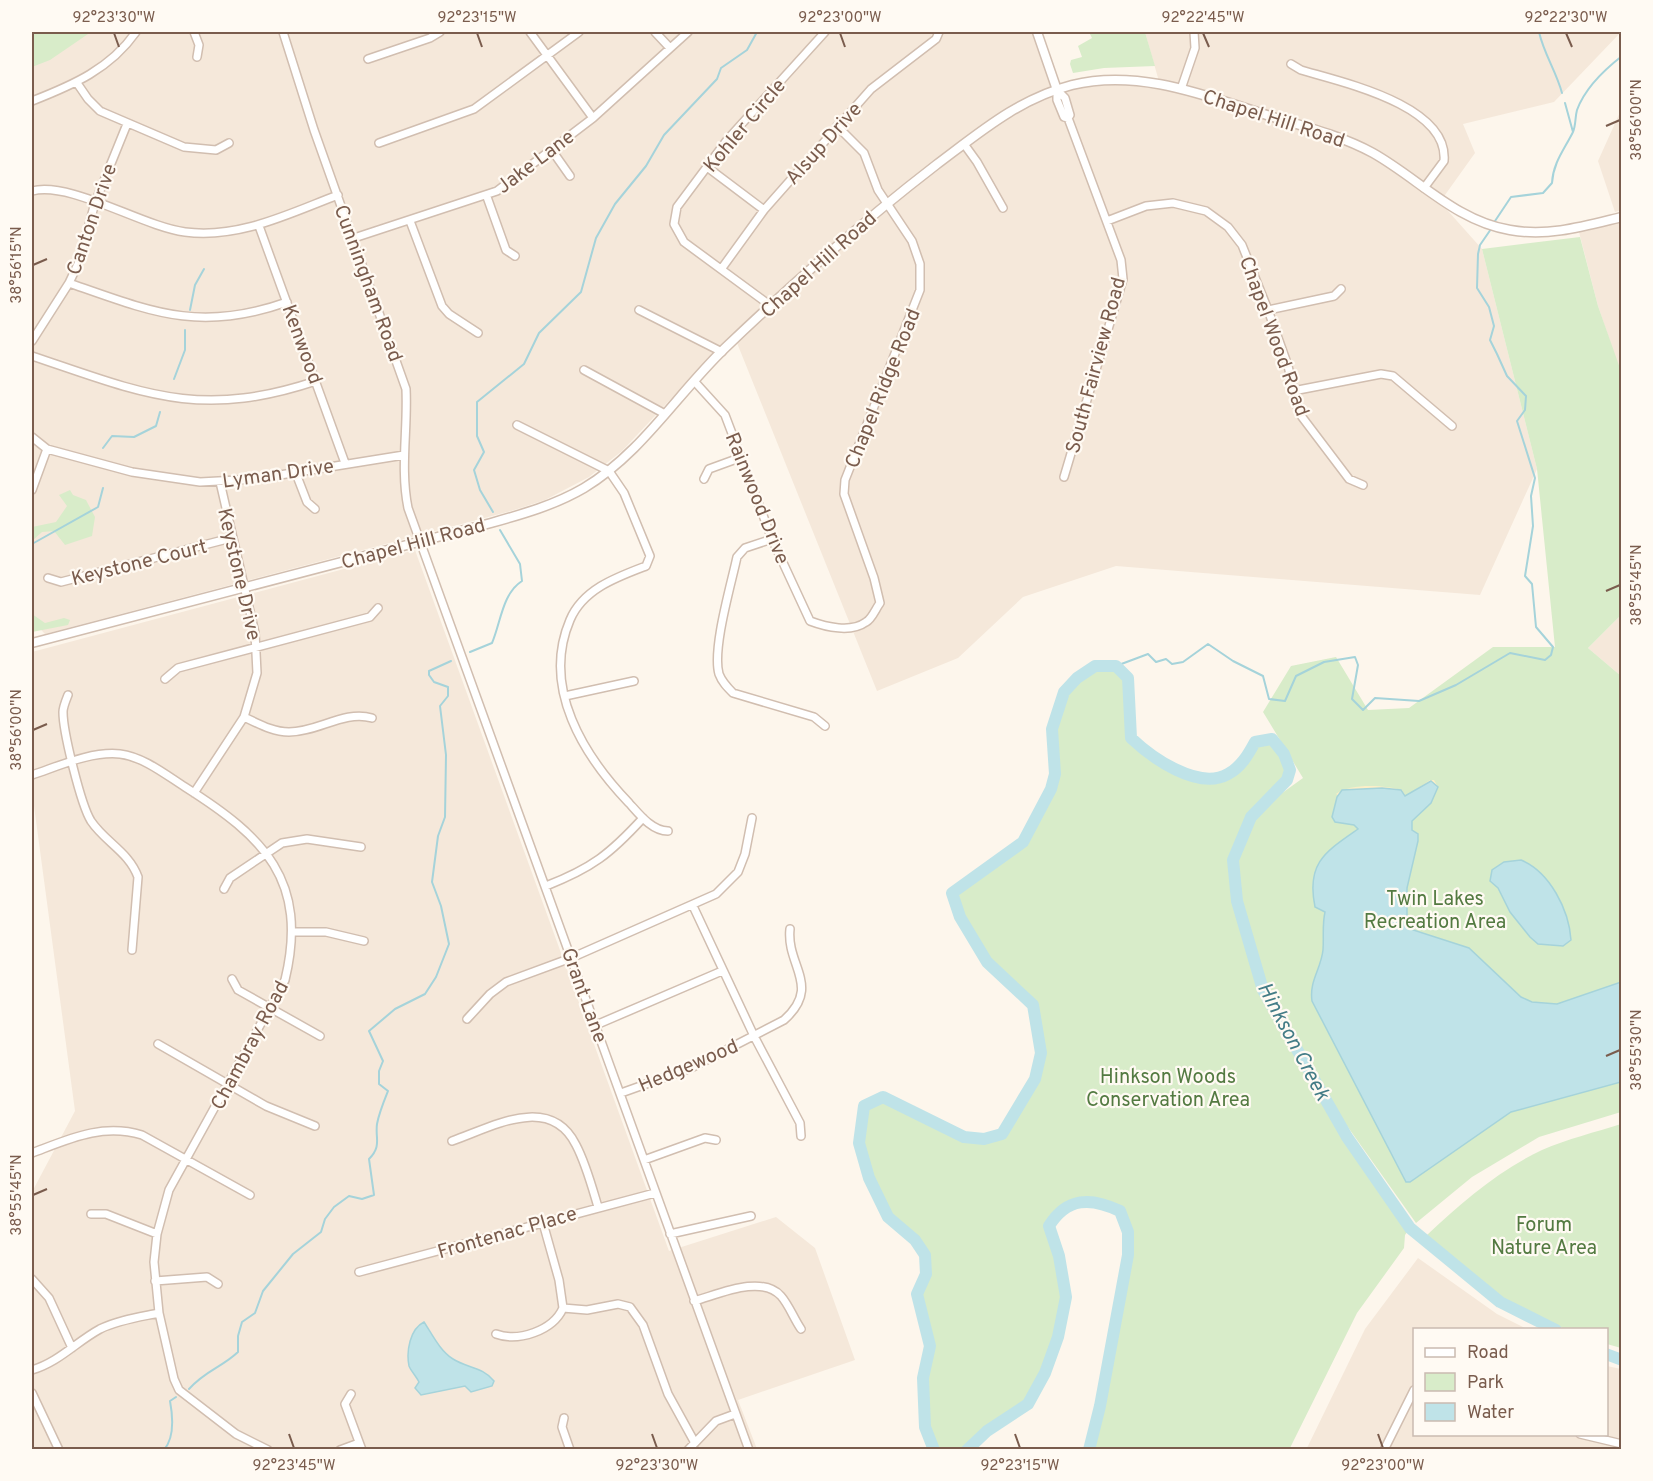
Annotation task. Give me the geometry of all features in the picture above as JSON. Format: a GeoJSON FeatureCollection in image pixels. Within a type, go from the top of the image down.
{"type":"FeatureCollection","features":[{"type":"Feature","properties":{"kind":"street"},"geometry":{"type":"LineString","coordinates":[[32,101],[77,83],[106,65],[136,32]]}},
{"type":"Feature","properties":{"kind":"street"},"geometry":{"type":"LineString","coordinates":[[194,32],[199,45],[197,57]]}},
{"type":"Feature","properties":{"kind":"street","name":"Cunningham Road"},"geometry":{"type":"LineString","coordinates":[[283,32],[406,389],[408,424],[403,484],[408,508],[421,540]]}},
{"type":"Feature","properties":{"kind":"street"},"geometry":{"type":"LineString","coordinates":[[368,59],[430,38],[440,32]]}},
{"type":"Feature","properties":{"kind":"street"},"geometry":{"type":"LineString","coordinates":[[530,32],[593,118]]}},
{"type":"Feature","properties":{"kind":"street"},"geometry":{"type":"LineString","coordinates":[[379,142],[474,109],[579,32]]}},
{"type":"Feature","properties":{"kind":"street"},"geometry":{"type":"LineString","coordinates":[[655,32],[670,48]]}},
{"type":"Feature","properties":{"kind":"street","name":"Jake Lane"},"geometry":{"type":"LineString","coordinates":[[354,238],[487,196],[593,118],[688,32]]}},
{"type":"Feature","properties":{"kind":"street","name":"Kohler Circle"},"geometry":{"type":"LineString","coordinates":[[722,268],[684,242],[674,224],[677,207],[727,140],[825,32]]}},
{"type":"Feature","properties":{"kind":"street","name":"Alsup Drive"},"geometry":{"type":"LineString","coordinates":[[722,268],[764,210],[871,89],[936,39],[939,32]]}},
{"type":"Feature","properties":{"kind":"street"},"geometry":{"type":"LineString","coordinates":[[1036,32],[1058,90]]}},
{"type":"Feature","properties":{"kind":"street"},"geometry":{"type":"LineString","coordinates":[[1181,89],[1195,48],[1194,32]]}},
{"type":"Feature","properties":{"kind":"street"},"geometry":{"type":"LineString","coordinates":[[1291,64],[1301,70],[1382,94],[1409,110],[1434,131],[1442,140],[1444,161],[1424,188]]}},
{"type":"Feature","properties":{"kind":"street","name":"Chapel Hill Road"},"geometry":{"type":"LineString","coordinates":[[32,643],[244,589],[546,506],[582,489],[609,471],[722,352],[886,203],[1009,110],[1058,90],[1099,81],[1126,80],[1181,89],[1345,139],[1374,154],[1456,210],[1486,224],[1510,230],[1544,233],[1622,216]]}},
{"type":"Feature","properties":{"kind":"street"},"geometry":{"type":"LineString","coordinates":[[77,83],[87,99],[100,111],[184,147],[216,150],[229,143]]}},
{"type":"Feature","properties":{"kind":"street","name":"South Fairview Road"},"geometry":{"type":"LineString","coordinates":[[1058,90],[1065,98],[1070,115],[1068,118],[1121,260],[1123,279],[1064,477]]}},
{"type":"Feature","properties":{"kind":"street","name":"Canton Drive"},"geometry":{"type":"LineString","coordinates":[[32,341],[69,283],[78,264],[95,203],[127,124]]}},
{"type":"Feature","properties":{"kind":"street"},"geometry":{"type":"LineString","coordinates":[[837,126],[864,153],[886,203]]}},
{"type":"Feature","properties":{"kind":"street"},"geometry":{"type":"LineString","coordinates":[[964,144],[1003,208]]}},
{"type":"Feature","properties":{"kind":"street"},"geometry":{"type":"LineString","coordinates":[[551,149],[570,176]]}},
{"type":"Feature","properties":{"kind":"street"},"geometry":{"type":"LineString","coordinates":[[707,167],[764,210]]}},
{"type":"Feature","properties":{"kind":"street"},"geometry":{"type":"LineString","coordinates":[[32,191],[53,190],[183,232],[221,233],[259,226],[338,195]]}},
{"type":"Feature","properties":{"kind":"street"},"geometry":{"type":"LineString","coordinates":[[487,196],[506,250],[514,256]]}},
{"type":"Feature","properties":{"kind":"street","name":"Chapel Wood Road"},"geometry":{"type":"LineString","coordinates":[[1107,221],[1146,206],[1173,202],[1206,211],[1228,227],[1242,244],[1268,310],[1288,366],[1299,413],[1349,479],[1363,485]]}},
{"type":"Feature","properties":{"kind":"street","name":"Chapel Ridge Road"},"geometry":{"type":"LineString","coordinates":[[810,621],[825,627],[852,627],[867,622],[880,603],[874,578],[844,494],[850,465],[910,322],[920,290],[920,264],[912,241],[886,203]]}},
{"type":"Feature","properties":{"kind":"street"},"geometry":{"type":"LineString","coordinates":[[410,220],[442,306],[449,314],[478,333]]}},
{"type":"Feature","properties":{"kind":"street","name":"Kenwood"},"geometry":{"type":"LineString","coordinates":[[259,226],[345,463]]}},
{"type":"Feature","properties":{"kind":"street"},"geometry":{"type":"LineString","coordinates":[[722,268],[771,306]]}},
{"type":"Feature","properties":{"kind":"street"},"geometry":{"type":"LineString","coordinates":[[69,283],[153,312],[176,317],[211,319],[237,317],[288,302]]}},
{"type":"Feature","properties":{"kind":"street"},"geometry":{"type":"LineString","coordinates":[[1268,310],[1334,296],[1341,289]]}},
{"type":"Feature","properties":{"kind":"street"},"geometry":{"type":"LineString","coordinates":[[639,309],[722,352]]}},
{"type":"Feature","properties":{"kind":"street"},"geometry":{"type":"LineString","coordinates":[[32,356],[132,390],[191,401],[252,398],[316,381]]}},
{"type":"Feature","properties":{"kind":"street"},"geometry":{"type":"LineString","coordinates":[[584,370],[665,414]]}},
{"type":"Feature","properties":{"kind":"street"},"geometry":{"type":"LineString","coordinates":[[1293,391],[1381,374],[1393,376],[1452,426]]}},
{"type":"Feature","properties":{"kind":"street","name":"Rainwood Drive"},"geometry":{"type":"LineString","coordinates":[[695,382],[725,415],[772,539],[810,621]]}},
{"type":"Feature","properties":{"kind":"street"},"geometry":{"type":"LineString","coordinates":[[517,425],[609,471],[624,493],[651,556],[646,566],[608,581],[585,598],[570,619],[561,655],[565,696],[576,731],[594,763],[643,818],[661,831],[668,831]]}},
{"type":"Feature","properties":{"kind":"street"},"geometry":{"type":"LineString","coordinates":[[32,436],[47,448],[32,490]]}},
{"type":"Feature","properties":{"kind":"street","name":"Lyman Drive"},"geometry":{"type":"LineString","coordinates":[[47,448],[132,472],[168,479],[220,482],[404,455]]}},
{"type":"Feature","properties":{"kind":"street"},"geometry":{"type":"LineString","coordinates":[[704,479],[709,469],[742,457]]}},
{"type":"Feature","properties":{"kind":"street"},"geometry":{"type":"LineString","coordinates":[[295,471],[307,502],[315,509]]}},
{"type":"Feature","properties":{"kind":"street","name":"Keystone Drive"},"geometry":{"type":"LineString","coordinates":[[194,793],[244,717],[257,673],[258,646],[231,538],[220,482]]}},
{"type":"Feature","properties":{"kind":"street","name":"Keystone Court"},"geometry":{"type":"LineString","coordinates":[[48,578],[61,582],[231,538]]}},
{"type":"Feature","properties":{"kind":"street"},"geometry":{"type":"LineString","coordinates":[[772,539],[745,549],[736,557],[717,655],[719,673],[723,683],[733,693],[814,717],[825,726]]}},
{"type":"Feature","properties":{"kind":"street","name":"Grant Lane"},"geometry":{"type":"LineString","coordinates":[[421,540],[749,1449]]}},
{"type":"Feature","properties":{"kind":"street"},"geometry":{"type":"LineString","coordinates":[[165,679],[178,668],[370,617],[378,608]]}},
{"type":"Feature","properties":{"kind":"street"},"geometry":{"type":"LineString","coordinates":[[565,696],[634,681]]}},
{"type":"Feature","properties":{"kind":"street"},"geometry":{"type":"LineString","coordinates":[[68,695],[63,712],[79,790],[91,821],[123,852],[138,877],[132,950]]}},
{"type":"Feature","properties":{"kind":"street"},"geometry":{"type":"LineString","coordinates":[[244,717],[275,731],[288,732],[359,714],[372,718]]}},
{"type":"Feature","properties":{"kind":"street","name":"Chambray Road"},"geometry":{"type":"LineString","coordinates":[[32,775],[73,761],[105,754],[122,754],[156,769],[249,833],[267,852],[284,889],[292,933],[285,980],[230,1085],[169,1190],[154,1262],[159,1313],[174,1379],[179,1390],[236,1434],[268,1449]]}},
{"type":"Feature","properties":{"kind":"street"},"geometry":{"type":"LineString","coordinates":[[546,886],[577,874],[599,862],[643,818]]}},
{"type":"Feature","properties":{"kind":"street"},"geometry":{"type":"LineString","coordinates":[[467,1019],[490,994],[506,982],[571,958],[716,894],[738,872],[745,854],[752,818]]}},
{"type":"Feature","properties":{"kind":"street"},"geometry":{"type":"LineString","coordinates":[[224,889],[230,878],[267,852],[293,839],[361,847]]}},
{"type":"Feature","properties":{"kind":"street"},"geometry":{"type":"LineString","coordinates":[[693,906],[754,1036],[800,1123],[801,1136]]}},
{"type":"Feature","properties":{"kind":"street","name":"Hedgewood"},"geometry":{"type":"LineString","coordinates":[[621,1093],[691,1068],[784,1020],[795,1010],[802,995],[802,978],[789,941],[790,929]]}},
{"type":"Feature","properties":{"kind":"street"},"geometry":{"type":"LineString","coordinates":[[292,933],[326,932],[364,941]]}},
{"type":"Feature","properties":{"kind":"street"},"geometry":{"type":"LineString","coordinates":[[596,1025],[722,971]]}},
{"type":"Feature","properties":{"kind":"street"},"geometry":{"type":"LineString","coordinates":[[231,979],[238,990],[320,1036]]}},
{"type":"Feature","properties":{"kind":"street"},"geometry":{"type":"LineString","coordinates":[[158,1044],[276,1110],[315,1126]]}},
{"type":"Feature","properties":{"kind":"street"},"geometry":{"type":"LineString","coordinates":[[452,1141],[510,1120],[532,1116],[551,1119],[569,1133],[577,1146],[598,1207]]}},
{"type":"Feature","properties":{"kind":"street"},"geometry":{"type":"LineString","coordinates":[[32,1153],[87,1133],[106,1129],[142,1135],[250,1195]]}},
{"type":"Feature","properties":{"kind":"street"},"geometry":{"type":"LineString","coordinates":[[644,1160],[705,1138],[716,1140]]}},
{"type":"Feature","properties":{"kind":"street","name":"Frontenac Place"},"geometry":{"type":"LineString","coordinates":[[359,1272],[655,1193]]}},
{"type":"Feature","properties":{"kind":"street"},"geometry":{"type":"LineString","coordinates":[[91,1214],[106,1214],[158,1234]]}},
{"type":"Feature","properties":{"kind":"street"},"geometry":{"type":"LineString","coordinates":[[670,1234],[751,1216]]}},
{"type":"Feature","properties":{"kind":"street"},"geometry":{"type":"LineString","coordinates":[[496,1334],[508,1339],[530,1333],[550,1325],[563,1308],[559,1280],[543,1224]]}},
{"type":"Feature","properties":{"kind":"street"},"geometry":{"type":"LineString","coordinates":[[155,1281],[207,1277],[218,1284]]}},
{"type":"Feature","properties":{"kind":"street"},"geometry":{"type":"LineString","coordinates":[[32,1279],[49,1299],[72,1348]]}},
{"type":"Feature","properties":{"kind":"street"},"geometry":{"type":"LineString","coordinates":[[694,1301],[741,1289],[764,1287],[781,1296],[801,1329]]}},
{"type":"Feature","properties":{"kind":"street"},"geometry":{"type":"LineString","coordinates":[[563,1308],[587,1310],[618,1304],[630,1307],[643,1325],[668,1394],[695,1443]]}},
{"type":"Feature","properties":{"kind":"street"},"geometry":{"type":"LineString","coordinates":[[32,1370],[59,1359],[100,1329],[159,1313]]}},
{"type":"Feature","properties":{"kind":"street"},"geometry":{"type":"LineString","coordinates":[[1384,1449],[1413,1392]]}},
{"type":"Feature","properties":{"kind":"street"},"geometry":{"type":"LineString","coordinates":[[32,1393],[46,1428],[59,1449]]}},
{"type":"Feature","properties":{"kind":"street"},"geometry":{"type":"LineString","coordinates":[[340,1449],[360,1446],[345,1404],[351,1394]]}},
{"type":"Feature","properties":{"kind":"street"},"geometry":{"type":"LineString","coordinates":[[688,1449],[716,1421],[735,1414]]}},
{"type":"Feature","properties":{"kind":"street"},"geometry":{"type":"LineString","coordinates":[[564,1418],[562,1426],[570,1449]]}},
{"type":"Feature","properties":{"kind":"street"},"geometry":{"type":"LineString","coordinates":[[1588,1436],[1622,1444]]}},
{"type":"Feature","properties":{"kind":"shaded area"},"geometry":{"type":"Polygon","coordinates":[[[73,32],[1038,32],[1058,90],[1121,84],[1160,85],[1145,32],[1621,32],[1554,102],[1463,124],[1475,153],[1440,202],[1482,249],[1537,469],[1480,595],[1116,566],[1023,597],[958,658],[877,691],[735,338],[668,402],[622,451],[589,477],[545,500],[511,511],[45,634],[32,620],[32,52],[73,32]]]}},
{"type":"Feature","properties":{"kind":"shaded area"},"geometry":{"type":"Polygon","coordinates":[[[1621,110],[1621,210],[1615,212],[1598,161],[1621,110]]]}},
{"type":"Feature","properties":{"kind":"shaded area"},"geometry":{"type":"Polygon","coordinates":[[[1621,221],[1621,374],[1598,306],[1579,232],[1621,221]]]}},
{"type":"Feature","properties":{"kind":"shaded area"},"geometry":{"type":"Polygon","coordinates":[[[415,550],[669,1251],[776,1217],[815,1248],[855,1360],[738,1400],[757,1449],[32,1450],[32,1192],[75,1111],[32,791],[32,652],[415,550]]]}},
{"type":"Feature","properties":{"kind":"shaded area"},"geometry":{"type":"Polygon","coordinates":[[[1621,615],[1621,676],[1588,648],[1621,615]]]}},
{"type":"Feature","properties":{"kind":"shaded area"},"geometry":{"type":"Polygon","coordinates":[[[1418,1258],[1497,1314],[1525,1328],[1413,1328],[1413,1436],[1608,1436],[1608,1366],[1621,1369],[1621,1449],[1306,1450],[1365,1329],[1418,1258]]]}},
{"type":"Feature","properties":{"kind":"green space"},"geometry":{"type":"Polygon","coordinates":[[[32,32],[91,32],[50,60],[32,67],[32,32]]]}},
{"type":"Feature","properties":{"kind":"green space"},"geometry":{"type":"Polygon","coordinates":[[[1089,32],[1145,32],[1155,66],[1104,68],[1073,73],[1071,60],[1082,57],[1078,46],[1092,38],[1089,32]]]}},
{"type":"Feature","properties":{"kind":"green space"},"geometry":{"type":"Polygon","coordinates":[[[1580,237],[1598,306],[1622,374],[1621,615],[1588,648],[1621,676],[1621,1112],[1539,1137],[1472,1177],[1416,1223],[1323,1092],[1347,1137],[1410,1228],[1405,1235],[1404,1248],[1357,1313],[1289,1450],[1089,1449],[1100,1406],[1128,1255],[1128,1232],[1120,1211],[1099,1203],[1080,1202],[1072,1205],[1056,1216],[1049,1226],[1059,1256],[1066,1297],[1058,1337],[1045,1373],[1028,1404],[987,1431],[967,1449],[934,1449],[924,1426],[924,1399],[921,1392],[930,1346],[917,1294],[926,1274],[925,1255],[915,1240],[888,1217],[869,1178],[859,1143],[864,1106],[883,1097],[964,1137],[984,1139],[1002,1134],[1035,1079],[1041,1053],[1033,1005],[987,962],[960,917],[952,893],[1023,842],[1051,789],[1055,774],[1052,729],[1064,692],[1077,678],[1095,666],[1116,666],[1128,678],[1131,738],[1176,770],[1203,778],[1216,778],[1228,774],[1247,756],[1255,742],[1272,739],[1284,756],[1288,769],[1286,780],[1253,816],[1247,830],[1267,804],[1303,778],[1263,712],[1291,666],[1336,657],[1368,710],[1409,708],[1493,647],[1555,647],[1537,469],[1482,249],[1580,237]],[[1258,971],[1263,990],[1306,1062],[1258,971]]]}},
{"type":"Feature","properties":{"kind":"green space"},"geometry":{"type":"Polygon","coordinates":[[[70,490],[73,495],[86,500],[95,517],[92,536],[65,545],[54,531],[42,532],[32,541],[32,527],[56,522],[67,506],[59,495],[70,490]]]}},
{"type":"Feature","properties":{"kind":"green space"},"geometry":{"type":"Polygon","coordinates":[[[32,614],[45,623],[64,618],[70,620],[68,625],[32,632],[32,614]]]}},
{"type":"Feature","properties":{"kind":"green space","name":"Forum Nature Area"},"geometry":{"type":"Polygon","coordinates":[[[1622,1124],[1621,1348],[1608,1344],[1608,1328],[1563,1328],[1493,1295],[1427,1235],[1481,1188],[1526,1158],[1561,1142],[1622,1124]]]}},
{"type":"Feature","properties":{"kind":"sand"},"geometry":{"type":"Polygon","coordinates":[[[1430,780],[1434,780],[1438,787],[1430,785],[1406,804],[1342,798],[1336,794],[1350,788],[1377,786],[1402,790],[1406,796],[1430,780]]]}},
{"type":"Feature","properties":{"kind":"water"},"geometry":{"type":"Polygon","coordinates":[[[1431,781],[1438,787],[1431,803],[1412,821],[1412,830],[1418,834],[1418,841],[1407,888],[1407,928],[1469,948],[1521,997],[1532,1002],[1557,1004],[1621,982],[1621,1082],[1511,1112],[1410,1182],[1406,1182],[1312,1001],[1312,987],[1323,950],[1325,912],[1315,907],[1313,879],[1321,860],[1328,852],[1358,829],[1354,825],[1335,822],[1332,817],[1337,797],[1342,790],[1382,788],[1401,790],[1405,796],[1431,781]]]}},
{"type":"Feature","properties":{"kind":"water"},"geometry":{"type":"Polygon","coordinates":[[[1521,860],[1541,873],[1562,905],[1571,940],[1563,946],[1538,944],[1530,937],[1510,912],[1498,888],[1490,881],[1492,870],[1504,862],[1521,860]]]}},
{"type":"Feature","properties":{"kind":"water"},"geometry":{"type":"Polygon","coordinates":[[[424,1322],[448,1356],[490,1376],[494,1381],[492,1386],[471,1392],[465,1386],[421,1395],[415,1388],[419,1382],[409,1366],[408,1354],[412,1335],[424,1322]]]}},
{"type":"Feature","properties":{"kind":"waterway"},"geometry":{"type":"LineString","coordinates":[[493,512],[480,490],[474,470],[484,452],[477,436],[477,402],[524,364],[539,333],[581,292],[596,238],[615,204],[646,166],[664,135],[717,79],[721,68],[747,50],[757,32]]}},
{"type":"Feature","properties":{"kind":"waterway"},"geometry":{"type":"LineString","coordinates":[[1539,32],[1562,93]]}},
{"type":"Feature","properties":{"kind":"waterway"},"geometry":{"type":"LineString","coordinates":[[1493,224],[1511,197],[1543,193],[1552,183],[1557,163],[1574,129],[1580,102],[1596,80],[1622,56]]}},
{"type":"Feature","properties":{"kind":"waterway"},"geometry":{"type":"LineString","coordinates":[[1565,103],[1573,132]]}},
{"type":"Feature","properties":{"kind":"waterway"},"geometry":{"type":"LineString","coordinates":[[1116,666],[1148,654],[1156,662],[1166,659],[1172,664],[1183,662],[1208,644],[1233,661],[1263,676],[1269,699],[1285,701],[1296,676],[1324,662],[1355,657],[1358,665],[1352,699],[1363,710],[1375,698],[1419,701],[1456,685],[1510,653],[1545,660],[1551,655],[1553,647],[1536,627],[1532,584],[1525,576],[1533,526],[1531,496],[1535,478],[1517,421],[1525,410],[1526,396],[1507,376],[1490,340],[1494,326],[1489,307],[1477,288],[1480,245],[1491,229]]}},
{"type":"Feature","properties":{"kind":"waterway"},"geometry":{"type":"LineString","coordinates":[[190,310],[195,285],[204,269]]}},
{"type":"Feature","properties":{"kind":"waterway"},"geometry":{"type":"LineString","coordinates":[[174,379],[185,350],[185,330]]}},
{"type":"Feature","properties":{"kind":"waterway"},"geometry":{"type":"LineString","coordinates":[[103,448],[112,436],[134,437],[156,426],[160,412]]}},
{"type":"Feature","properties":{"kind":"waterway"},"geometry":{"type":"LineString","coordinates":[[32,544],[98,507],[103,488]]}},
{"type":"Feature","properties":{"kind":"waterway"},"geometry":{"type":"LineString","coordinates":[[470,652],[492,643],[506,601],[510,593],[522,581],[520,564],[500,530]]}},
{"type":"Feature","properties":{"kind":"waterway"},"geometry":{"type":"LineString","coordinates":[[189,1389],[201,1377],[238,1352],[238,1336],[242,1322],[255,1313],[263,1291],[293,1254],[321,1232],[325,1219],[334,1207],[349,1196],[362,1199],[374,1195],[369,1159],[377,1146],[377,1124],[388,1091],[379,1084],[379,1071],[383,1061],[369,1031],[395,1009],[425,994],[436,977],[449,944],[441,906],[432,882],[438,836],[445,817],[446,755],[440,706],[448,696],[448,687],[434,682],[429,671],[451,661]]}},
{"type":"Feature","properties":{"kind":"waterway","name":"Hinkson Creek"},"geometry":{"type":"LineString","coordinates":[[934,1450],[925,1427],[923,1378],[930,1346],[917,1294],[926,1274],[925,1255],[915,1240],[888,1217],[869,1178],[859,1143],[864,1106],[883,1097],[964,1137],[984,1139],[1002,1134],[1035,1079],[1041,1053],[1033,1005],[987,962],[960,917],[952,893],[1023,842],[1051,789],[1055,774],[1052,729],[1064,692],[1077,678],[1095,666],[1116,666],[1128,678],[1131,738],[1150,754],[1176,770],[1203,778],[1216,778],[1237,768],[1255,742],[1272,739],[1284,754],[1290,770],[1287,780],[1251,817],[1233,860],[1237,901],[1263,990],[1347,1137],[1410,1228],[1500,1302],[1552,1328]]}},
{"type":"Feature","properties":{"kind":"waterway","name":"Hinkson Creek"},"geometry":{"type":"LineString","coordinates":[[967,1450],[987,1431],[1028,1404],[1045,1373],[1058,1337],[1066,1297],[1059,1256],[1049,1226],[1064,1209],[1080,1202],[1090,1202],[1120,1211],[1128,1232],[1128,1255],[1100,1406],[1089,1450]]}},
{"type":"Feature","properties":{"kind":"waterway","name":"Hinkson Creek"},"geometry":{"type":"LineString","coordinates":[[1608,1355],[1622,1360]]}},
{"type":"Feature","properties":{"kind":"waterway"},"geometry":{"type":"LineString","coordinates":[[164,1450],[172,1433],[170,1401],[176,1397]]}},
{"type":"Feature","properties":{"kind":"park label","name":"Twin Lakes Recreation Area"},"geometry":{"type":"Point","coordinates":[1435,910]}},
{"type":"Feature","properties":{"kind":"park label","name":"Hinkson Woods Conservation Area"},"geometry":{"type":"Point","coordinates":[1168,1088]}}]}
